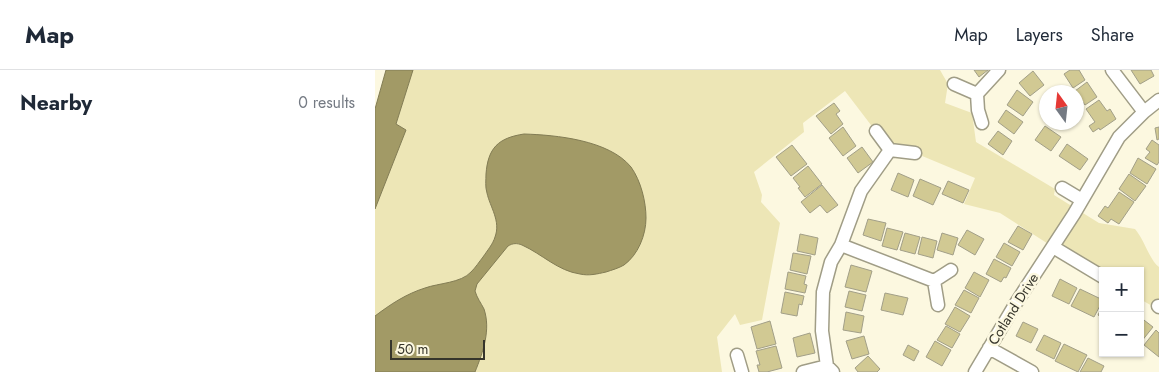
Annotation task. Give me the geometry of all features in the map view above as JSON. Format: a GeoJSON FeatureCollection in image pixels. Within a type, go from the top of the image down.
{"type":"FeatureCollection","features":[{"type":"Feature","properties":{"kind":"street"},"geometry":{"type":"LineString","coordinates":[[982,123],[978,110],[977,94],[999,70]]}},
{"type":"Feature","properties":{"kind":"street"},"geometry":{"type":"LineString","coordinates":[[1112,70],[1144,112]]}},
{"type":"Feature","properties":{"kind":"street"},"geometry":{"type":"LineString","coordinates":[[954,84],[977,94]]}},
{"type":"Feature","properties":{"kind":"street","name":"Cotland Drive"},"geometry":{"type":"LineString","coordinates":[[975,372],[1016,303],[1074,214],[1119,137],[1159,100]]}},
{"type":"Feature","properties":{"kind":"street"},"geometry":{"type":"LineString","coordinates":[[875,130],[890,150],[915,153]]}},
{"type":"Feature","properties":{"kind":"street"},"geometry":{"type":"LineString","coordinates":[[803,372],[830,369],[822,331],[823,292],[831,262],[841,244],[861,191],[890,150]]}},
{"type":"Feature","properties":{"kind":"street"},"geometry":{"type":"LineString","coordinates":[[1062,188],[1082,200]]}},
{"type":"Feature","properties":{"kind":"street"},"geometry":{"type":"LineString","coordinates":[[841,244],[934,280]]}},
{"type":"Feature","properties":{"kind":"street"},"geometry":{"type":"LineString","coordinates":[[1053,247],[1099,275]]}},
{"type":"Feature","properties":{"kind":"street"},"geometry":{"type":"LineString","coordinates":[[934,280],[951,270]]}},
{"type":"Feature","properties":{"kind":"street"},"geometry":{"type":"LineString","coordinates":[[934,280],[938,305]]}},
{"type":"Feature","properties":{"kind":"street"},"geometry":{"type":"LineString","coordinates":[[989,348],[1032,372]]}},
{"type":"Feature","properties":{"kind":"street"},"geometry":{"type":"LineString","coordinates":[[737,355],[742,372]]}},
{"type":"Feature","properties":{"kind":"shaded area"},"geometry":{"type":"Polygon","coordinates":[[[386,70],[413,70],[396,124],[406,130],[375,209],[375,109],[386,70]]]}},
{"type":"Feature","properties":{"kind":"shaded area"},"geometry":{"type":"Polygon","coordinates":[[[413,70],[940,70],[948,84],[945,103],[972,113],[976,142],[1055,189],[1054,195],[1099,223],[1135,229],[1159,267],[1159,310],[1144,301],[1144,267],[1099,267],[1099,269],[1053,247],[1000,213],[964,204],[975,178],[915,153],[890,150],[845,91],[803,123],[804,132],[754,172],[762,195],[761,202],[780,223],[762,320],[740,325],[735,314],[717,337],[722,372],[375,372],[375,209],[406,130],[396,124],[413,70]]]}},
{"type":"Feature","properties":{"kind":"shaded area"},"geometry":{"type":"Polygon","coordinates":[[[524,134],[566,138],[596,145],[621,158],[631,167],[640,185],[646,212],[645,231],[637,250],[629,261],[622,266],[606,272],[587,275],[557,266],[522,245],[510,245],[477,284],[475,291],[484,309],[487,325],[483,349],[475,372],[375,372],[375,316],[411,293],[431,286],[456,281],[467,276],[491,245],[497,231],[497,225],[486,188],[489,157],[496,146],[507,138],[524,134]]]}},
{"type":"Feature","properties":{"kind":"building"},"geometry":{"type":"Polygon","coordinates":[[[974,70],[988,70],[979,77],[974,70]]]}},
{"type":"Feature","properties":{"kind":"building"},"geometry":{"type":"Polygon","coordinates":[[[1070,70],[1079,70],[1085,80],[1078,85],[1071,85],[1064,74],[1070,70]]]}},
{"type":"Feature","properties":{"kind":"building"},"geometry":{"type":"Polygon","coordinates":[[[1131,70],[1151,70],[1154,76],[1140,84],[1131,70]]]}},
{"type":"Feature","properties":{"kind":"building"},"geometry":{"type":"Polygon","coordinates":[[[1033,71],[1044,85],[1039,85],[1039,89],[1030,96],[1019,83],[1033,71]]]}},
{"type":"Feature","properties":{"kind":"building"},"geometry":{"type":"Polygon","coordinates":[[[1087,82],[1097,97],[1085,105],[1084,85],[1087,82]]]}},
{"type":"Feature","properties":{"kind":"building"},"geometry":{"type":"Polygon","coordinates":[[[1017,90],[1033,102],[1023,116],[1007,105],[1017,90]]]}},
{"type":"Feature","properties":{"kind":"building"},"geometry":{"type":"Polygon","coordinates":[[[1099,100],[1107,111],[1110,109],[1116,119],[1100,130],[1099,128],[1093,132],[1089,126],[1095,122],[1086,109],[1099,100]]]}},
{"type":"Feature","properties":{"kind":"building"},"geometry":{"type":"Polygon","coordinates":[[[834,103],[840,111],[836,114],[843,124],[831,134],[816,116],[834,103]]]}},
{"type":"Feature","properties":{"kind":"building"},"geometry":{"type":"Polygon","coordinates":[[[1006,110],[1023,122],[1014,134],[998,122],[1006,110]]]}},
{"type":"Feature","properties":{"kind":"building"},"geometry":{"type":"Polygon","coordinates":[[[843,127],[856,146],[843,156],[829,138],[843,127]]]}},
{"type":"Feature","properties":{"kind":"building"},"geometry":{"type":"Polygon","coordinates":[[[1159,127],[1159,139],[1157,140],[1155,128],[1159,127]]]}},
{"type":"Feature","properties":{"kind":"building"},"geometry":{"type":"Polygon","coordinates":[[[1042,130],[1051,130],[1061,137],[1051,151],[1035,140],[1042,130]]]}},
{"type":"Feature","properties":{"kind":"building"},"geometry":{"type":"Polygon","coordinates":[[[998,131],[1012,141],[1003,155],[988,144],[998,131]]]}},
{"type":"Feature","properties":{"kind":"building"},"geometry":{"type":"Polygon","coordinates":[[[1152,140],[1159,145],[1159,162],[1157,165],[1145,158],[1150,152],[1146,149],[1152,140]]]}},
{"type":"Feature","properties":{"kind":"building"},"geometry":{"type":"Polygon","coordinates":[[[1067,144],[1088,159],[1080,170],[1059,156],[1067,144]]]}},
{"type":"Feature","properties":{"kind":"building"},"geometry":{"type":"Polygon","coordinates":[[[792,145],[807,164],[791,176],[776,157],[792,145]]]}},
{"type":"Feature","properties":{"kind":"building"},"geometry":{"type":"Polygon","coordinates":[[[862,147],[873,162],[858,173],[847,158],[862,147]]]}},
{"type":"Feature","properties":{"kind":"building"},"geometry":{"type":"Polygon","coordinates":[[[1138,158],[1156,169],[1147,184],[1130,173],[1138,158]]]}},
{"type":"Feature","properties":{"kind":"building"},"geometry":{"type":"Polygon","coordinates":[[[808,166],[822,184],[805,197],[793,178],[808,166]]]}},
{"type":"Feature","properties":{"kind":"building"},"geometry":{"type":"Polygon","coordinates":[[[898,173],[914,180],[908,197],[891,190],[898,173]]]}},
{"type":"Feature","properties":{"kind":"building"},"geometry":{"type":"Polygon","coordinates":[[[1129,174],[1146,186],[1135,201],[1119,189],[1129,174]]]}},
{"type":"Feature","properties":{"kind":"building"},"geometry":{"type":"Polygon","coordinates":[[[920,179],[941,188],[933,205],[913,196],[920,179]]]}},
{"type":"Feature","properties":{"kind":"building"},"geometry":{"type":"Polygon","coordinates":[[[948,181],[969,190],[963,203],[942,194],[948,181]]]}},
{"type":"Feature","properties":{"kind":"building"},"geometry":{"type":"Polygon","coordinates":[[[822,185],[838,205],[827,213],[820,205],[810,213],[801,202],[822,185]]]}},
{"type":"Feature","properties":{"kind":"building"},"geometry":{"type":"Polygon","coordinates":[[[1119,192],[1134,202],[1119,224],[1111,219],[1108,223],[1098,216],[1105,206],[1108,208],[1119,192]]]}},
{"type":"Feature","properties":{"kind":"building"},"geometry":{"type":"Polygon","coordinates":[[[868,219],[886,223],[881,241],[863,235],[868,219]]]}},
{"type":"Feature","properties":{"kind":"building"},"geometry":{"type":"Polygon","coordinates":[[[1018,226],[1032,234],[1023,250],[1008,242],[1018,226]]]}},
{"type":"Feature","properties":{"kind":"building"},"geometry":{"type":"Polygon","coordinates":[[[887,228],[903,232],[897,250],[882,246],[887,228]]]}},
{"type":"Feature","properties":{"kind":"building"},"geometry":{"type":"Polygon","coordinates":[[[967,230],[984,239],[975,255],[958,245],[967,230]]]}},
{"type":"Feature","properties":{"kind":"building"},"geometry":{"type":"Polygon","coordinates":[[[905,233],[920,237],[915,254],[900,250],[905,233]]]}},
{"type":"Feature","properties":{"kind":"building"},"geometry":{"type":"Polygon","coordinates":[[[942,233],[958,238],[953,255],[937,250],[942,233]]]}},
{"type":"Feature","properties":{"kind":"building"},"geometry":{"type":"Polygon","coordinates":[[[800,234],[818,238],[815,255],[797,251],[800,234]]]}},
{"type":"Feature","properties":{"kind":"building"},"geometry":{"type":"Polygon","coordinates":[[[922,237],[937,241],[933,258],[918,254],[922,237]]]}},
{"type":"Feature","properties":{"kind":"building"},"geometry":{"type":"Polygon","coordinates":[[[1004,243],[1020,252],[1012,266],[996,257],[1004,243]]]}},
{"type":"Feature","properties":{"kind":"building"},"geometry":{"type":"Polygon","coordinates":[[[793,253],[811,256],[807,274],[790,270],[793,253]]]}},
{"type":"Feature","properties":{"kind":"building"},"geometry":{"type":"Polygon","coordinates":[[[994,259],[1011,268],[1006,278],[1004,277],[1001,282],[986,274],[994,259]]]}},
{"type":"Feature","properties":{"kind":"building"},"geometry":{"type":"Polygon","coordinates":[[[851,265],[872,271],[866,292],[845,287],[851,265]]]}},
{"type":"Feature","properties":{"kind":"building"},"geometry":{"type":"Polygon","coordinates":[[[788,272],[806,276],[804,284],[807,285],[805,293],[785,289],[788,272]]]}},
{"type":"Feature","properties":{"kind":"building"},"geometry":{"type":"Polygon","coordinates":[[[974,272],[989,280],[980,297],[965,288],[974,272]]]}},
{"type":"Feature","properties":{"kind":"building"},"geometry":{"type":"Polygon","coordinates":[[[1060,279],[1077,288],[1069,304],[1052,296],[1060,279]]]}},
{"type":"Feature","properties":{"kind":"building"},"geometry":{"type":"Polygon","coordinates":[[[1080,289],[1099,298],[1099,308],[1094,317],[1071,306],[1080,289]]]}},
{"type":"Feature","properties":{"kind":"building"},"geometry":{"type":"Polygon","coordinates":[[[964,290],[979,298],[971,313],[955,305],[964,290]]]}},
{"type":"Feature","properties":{"kind":"building"},"geometry":{"type":"Polygon","coordinates":[[[849,291],[866,295],[862,311],[845,307],[849,291]]]}},
{"type":"Feature","properties":{"kind":"building"},"geometry":{"type":"Polygon","coordinates":[[[785,292],[804,296],[802,305],[799,304],[797,316],[781,313],[785,292]]]}},
{"type":"Feature","properties":{"kind":"building"},"geometry":{"type":"Polygon","coordinates":[[[885,293],[908,298],[903,315],[881,310],[885,293]]]}},
{"type":"Feature","properties":{"kind":"building"},"geometry":{"type":"Polygon","coordinates":[[[955,307],[970,316],[960,332],[945,324],[955,307]]]}},
{"type":"Feature","properties":{"kind":"building"},"geometry":{"type":"Polygon","coordinates":[[[846,312],[864,316],[861,333],[843,330],[846,312]]]}},
{"type":"Feature","properties":{"kind":"building"},"geometry":{"type":"Polygon","coordinates":[[[1144,320],[1153,327],[1144,338],[1144,320]]]}},
{"type":"Feature","properties":{"kind":"building"},"geometry":{"type":"Polygon","coordinates":[[[770,321],[776,344],[757,349],[751,327],[770,321]]]}},
{"type":"Feature","properties":{"kind":"building"},"geometry":{"type":"Polygon","coordinates":[[[1023,322],[1038,329],[1031,343],[1016,336],[1023,322]]]}},
{"type":"Feature","properties":{"kind":"building"},"geometry":{"type":"Polygon","coordinates":[[[946,326],[960,334],[952,348],[937,340],[946,326]]]}},
{"type":"Feature","properties":{"kind":"building"},"geometry":{"type":"Polygon","coordinates":[[[1156,330],[1159,333],[1159,357],[1144,345],[1156,330]]]}},
{"type":"Feature","properties":{"kind":"building"},"geometry":{"type":"Polygon","coordinates":[[[810,333],[815,353],[797,357],[793,338],[810,333]]]}},
{"type":"Feature","properties":{"kind":"building"},"geometry":{"type":"Polygon","coordinates":[[[1044,335],[1061,343],[1054,359],[1036,350],[1044,335]]]}},
{"type":"Feature","properties":{"kind":"building"},"geometry":{"type":"Polygon","coordinates":[[[864,336],[869,354],[852,359],[846,341],[864,336]]]}},
{"type":"Feature","properties":{"kind":"building"},"geometry":{"type":"Polygon","coordinates":[[[935,341],[951,350],[942,366],[926,357],[935,341]]]}},
{"type":"Feature","properties":{"kind":"building"},"geometry":{"type":"Polygon","coordinates":[[[1064,344],[1087,355],[1078,372],[1055,361],[1064,344]]]}},
{"type":"Feature","properties":{"kind":"building"},"geometry":{"type":"Polygon","coordinates":[[[908,345],[919,351],[914,361],[903,355],[908,345]]]}},
{"type":"Feature","properties":{"kind":"building"},"geometry":{"type":"Polygon","coordinates":[[[776,346],[782,368],[759,372],[757,365],[760,365],[756,351],[776,346]]]}},
{"type":"Feature","properties":{"kind":"building"},"geometry":{"type":"Polygon","coordinates":[[[868,356],[880,369],[877,372],[858,372],[855,368],[868,356]]]}},
{"type":"Feature","properties":{"kind":"building"},"geometry":{"type":"Polygon","coordinates":[[[1088,358],[1104,366],[1101,372],[1080,372],[1088,358]]]}}]}
